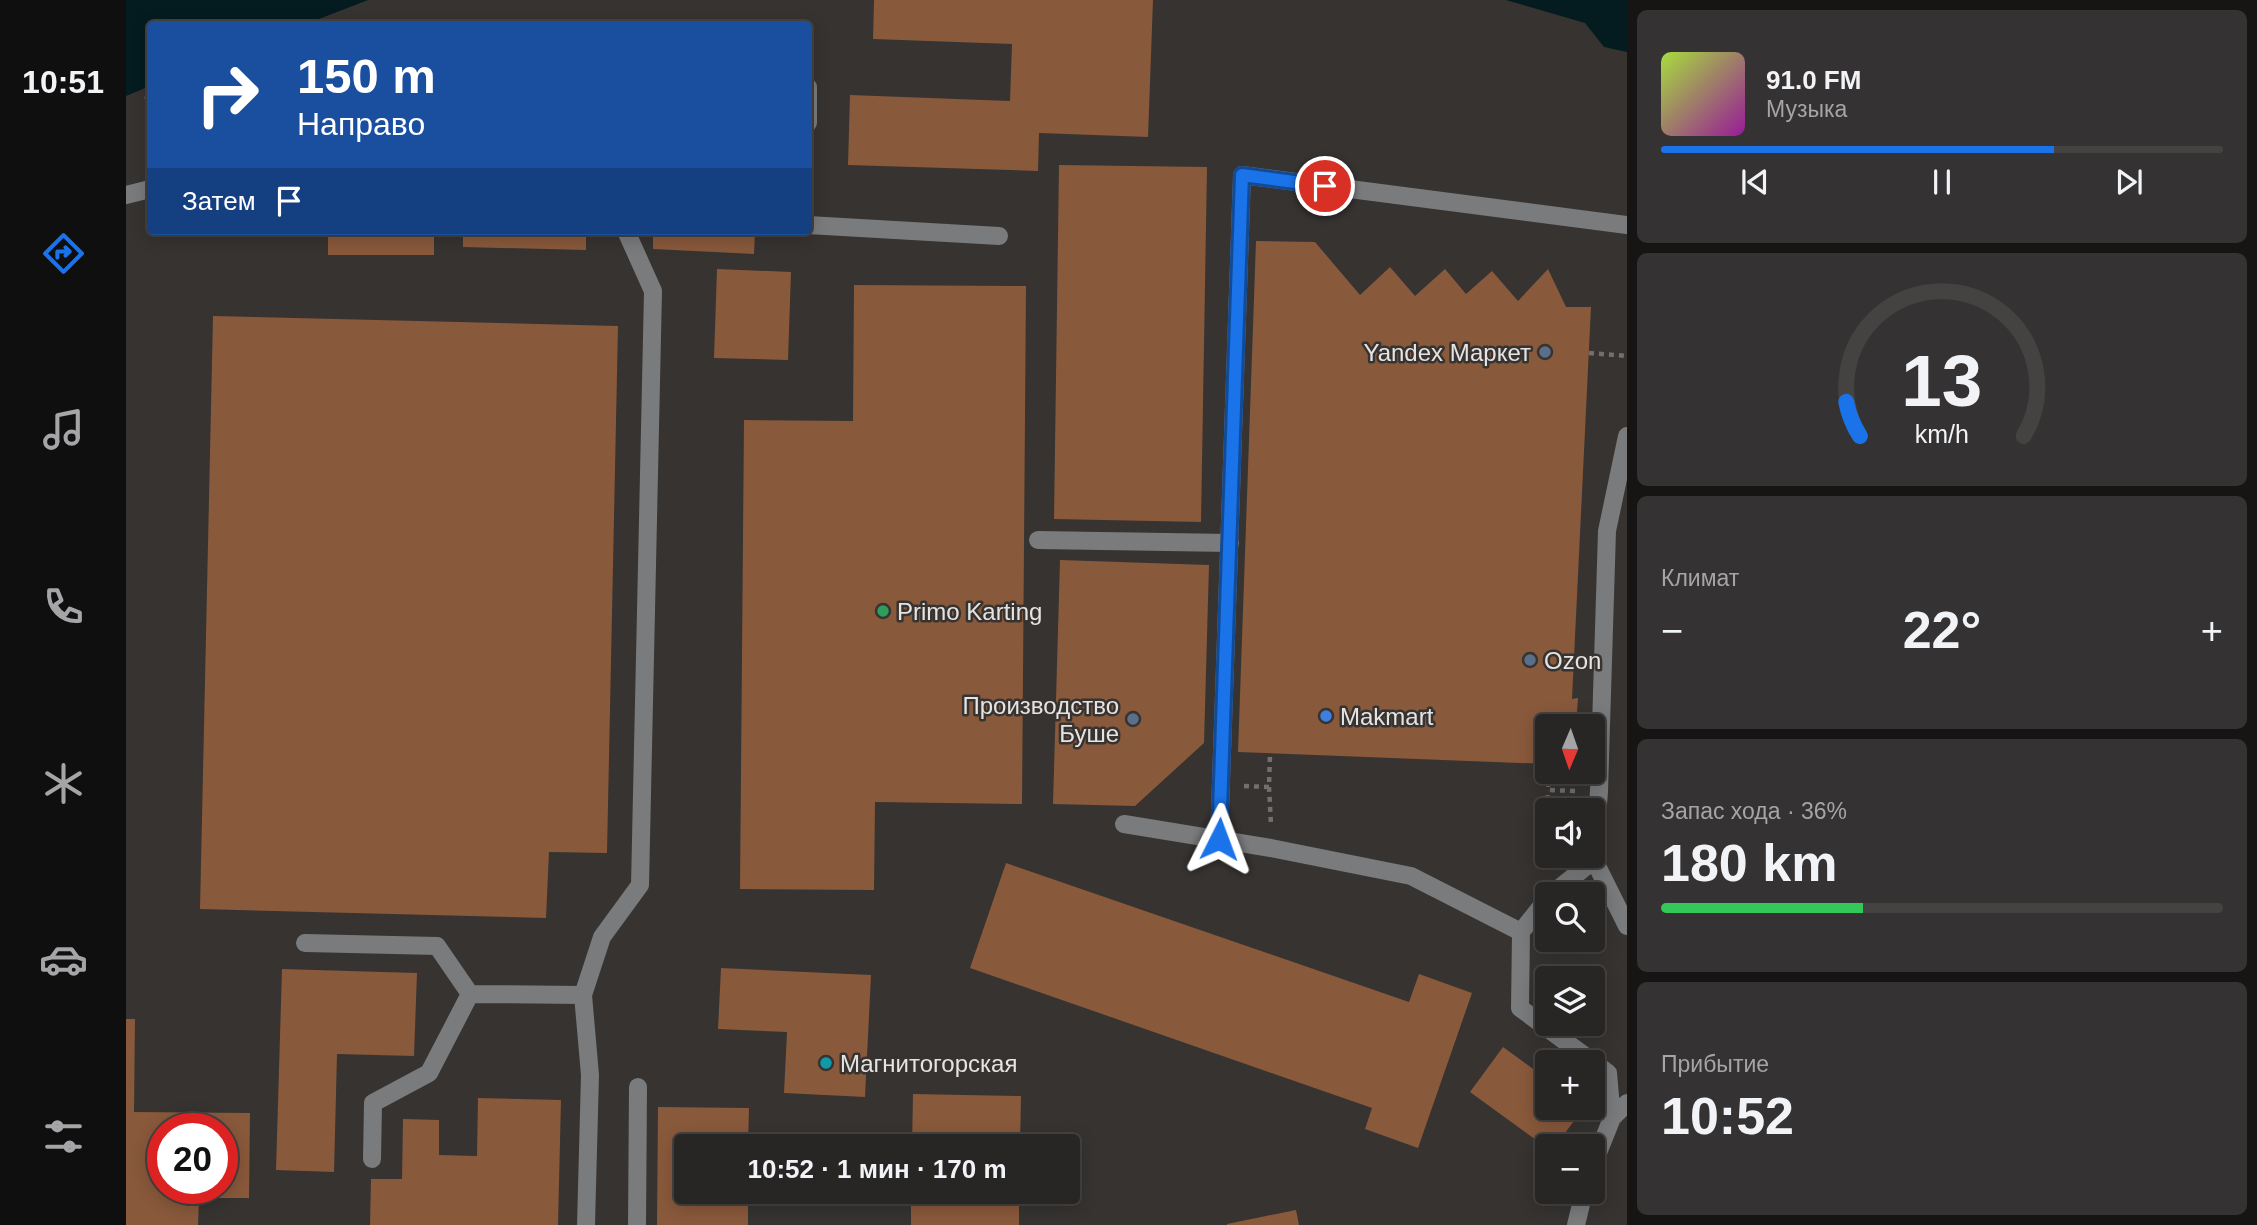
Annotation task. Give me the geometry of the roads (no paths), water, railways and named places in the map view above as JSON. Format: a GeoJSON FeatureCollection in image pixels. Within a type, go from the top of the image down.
{"type":"FeatureCollection","features":[{"type":"Feature","properties":{"kind":"lane"},"geometry":{"type":"LineString","coordinates":[[1219,839],[1242,175],[1627,225]]}},
{"type":"Feature","properties":{"kind":"lane"},"geometry":{"type":"LineString","coordinates":[[126,195],[147,190]]}},
{"type":"Feature","properties":{"kind":"lane"},"geometry":{"type":"LineString","coordinates":[[812,225],[999,236]]}},
{"type":"Feature","properties":{"kind":"lane"},"geometry":{"type":"LineString","coordinates":[[586,1225],[590,1074],[583,995],[602,937],[640,886],[653,291],[628,235]]}},
{"type":"Feature","properties":{"kind":"lane"},"geometry":{"type":"LineString","coordinates":[[1598,798],[1607,531],[1627,436]]}},
{"type":"Feature","properties":{"kind":"lane"},"geometry":{"type":"LineString","coordinates":[[1038,540],[1230,543]]}},
{"type":"Feature","properties":{"kind":"lane"},"geometry":{"type":"LineString","coordinates":[[1124,824],[1271,848],[1412,876],[1521,932]]}},
{"type":"Feature","properties":{"kind":"lane"},"geometry":{"type":"LineString","coordinates":[[1567,882],[1584,868]]}},
{"type":"Feature","properties":{"kind":"lane"},"geometry":{"type":"LineString","coordinates":[[1598,868],[1627,926]]}},
{"type":"Feature","properties":{"kind":"lane"},"geometry":{"type":"LineString","coordinates":[[1535,914],[1521,932],[1520,1008],[1608,1073],[1612,1118]]}},
{"type":"Feature","properties":{"kind":"lane"},"geometry":{"type":"LineString","coordinates":[[305,943],[437,946],[470,994]]}},
{"type":"Feature","properties":{"kind":"lane"},"geometry":{"type":"LineString","coordinates":[[470,994],[583,995]]}},
{"type":"Feature","properties":{"kind":"lane"},"geometry":{"type":"LineString","coordinates":[[372,1159],[373,1103],[429,1073],[470,994]]}},
{"type":"Feature","properties":{"kind":"lane"},"geometry":{"type":"LineString","coordinates":[[637,1225],[638,1087]]}},
{"type":"Feature","properties":{"kind":"lane"},"geometry":{"type":"LineString","coordinates":[[1605,1136],[1612,1118],[1627,1103]]}},
{"type":"Feature","properties":{"kind":"lane"},"geometry":{"type":"LineString","coordinates":[[1576,1225],[1581,1204]]}},
{"type":"Feature","properties":{"kind":"water"},"geometry":{"type":"Polygon","coordinates":[[[126,0],[368,0],[314,21],[147,21],[147,87],[126,96],[126,0]]]}},
{"type":"Feature","properties":{"kind":"water"},"geometry":{"type":"Polygon","coordinates":[[[1506,0],[1627,0],[1627,52],[1604,47],[1585,23],[1506,0]]]}},
{"type":"Feature","properties":{"kind":"place","name":"Yandex Маркет"},"geometry":{"type":"Point","coordinates":[1545,352]}},
{"type":"Feature","properties":{"kind":"place","name":"Primo Karting"},"geometry":{"type":"Point","coordinates":[883,611]}},
{"type":"Feature","properties":{"kind":"place","name":"Ozon"},"geometry":{"type":"Point","coordinates":[1530,660]}},
{"type":"Feature","properties":{"kind":"place","name":"Makmart"},"geometry":{"type":"Point","coordinates":[1326,716]}},
{"type":"Feature","properties":{"kind":"place","name":"Производство Буше"},"geometry":{"type":"Point","coordinates":[1133,719]}},
{"type":"Feature","properties":{"kind":"place","name":"Магнитогорская"},"geometry":{"type":"Point","coordinates":[826,1063]}}]}
